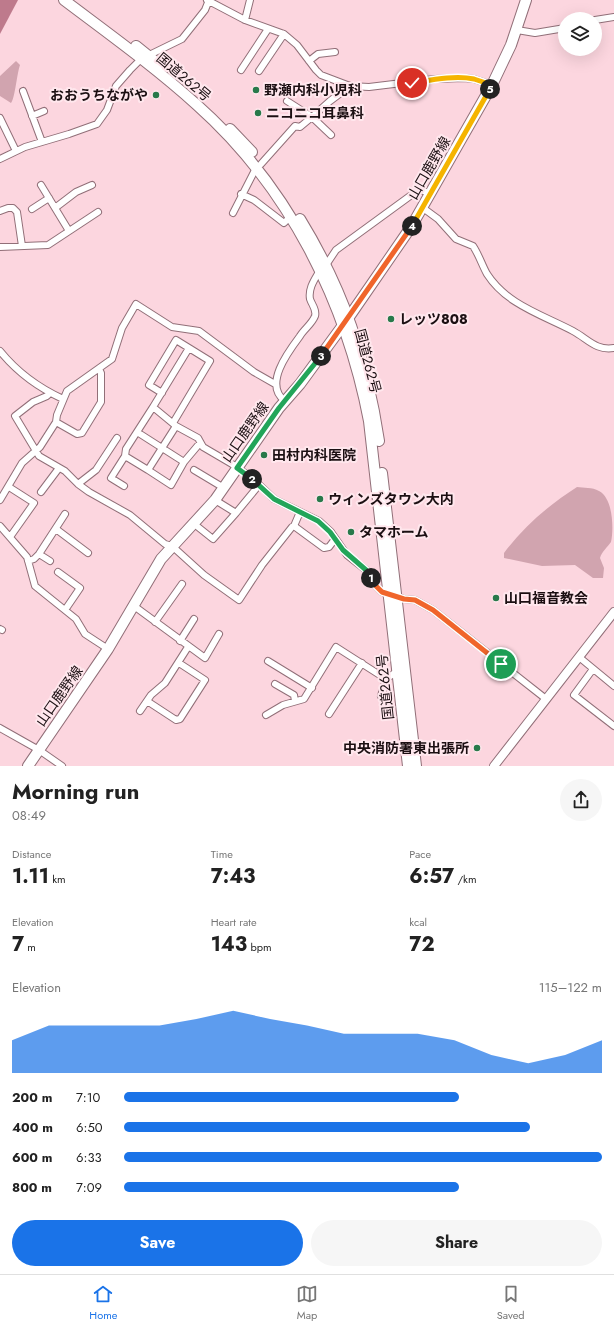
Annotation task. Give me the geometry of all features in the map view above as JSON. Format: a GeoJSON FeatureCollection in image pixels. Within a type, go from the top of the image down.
{"type":"FeatureCollection","features":[{"type":"Feature","properties":{"kind":"main road","name":"国道262号"},"geometry":{"type":"LineString","coordinates":[[64,0],[204,102],[242,141],[323,267]]}},
{"type":"Feature","properties":{"kind":"main road","name":"国道262号"},"geometry":{"type":"LineString","coordinates":[[75,0],[144,57]]}},
{"type":"Feature","properties":{"kind":"main road","name":"山口鹿野線"},"geometry":{"type":"LineString","coordinates":[[28,766],[108,649],[161,559],[215,500],[224,488],[285,401],[346,321],[423,208],[492,85],[517,30],[524,1]]}},
{"type":"Feature","properties":{"kind":"main road","name":"国道262号"},"geometry":{"type":"LineString","coordinates":[[258,166],[295,212],[323,267],[365,366],[376,422],[408,766]]}},
{"type":"Feature","properties":{"kind":"main road","name":"国道262号"},"geometry":{"type":"LineString","coordinates":[[400,670],[416,766]]}},
{"type":"Feature","properties":{"kind":"street"},"geometry":{"type":"LineString","coordinates":[[0,159],[16,151],[97,124],[107,110],[116,86],[144,57],[182,39],[201,16],[208,0],[245,20],[284,34],[297,44],[321,75],[350,86],[369,87],[435,79],[464,78],[474,79],[492,85]]}},
{"type":"Feature","properties":{"kind":"street"},"geometry":{"type":"LineString","coordinates":[[245,20],[250,0]]}},
{"type":"Feature","properties":{"kind":"street"},"geometry":{"type":"LineString","coordinates":[[602,19],[614,17]]}},
{"type":"Feature","properties":{"kind":"street"},"geometry":{"type":"LineString","coordinates":[[241,70],[268,29]]}},
{"type":"Feature","properties":{"kind":"street"},"geometry":{"type":"LineString","coordinates":[[517,30],[534,33],[558,29]]}},
{"type":"Feature","properties":{"kind":"street"},"geometry":{"type":"LineString","coordinates":[[259,71],[284,34]]}},
{"type":"Feature","properties":{"kind":"street"},"geometry":{"type":"LineString","coordinates":[[309,61],[318,54],[335,52]]}},
{"type":"Feature","properties":{"kind":"street"},"geometry":{"type":"LineString","coordinates":[[233,213],[241,194],[258,166],[295,126],[300,127],[350,86]]}},
{"type":"Feature","properties":{"kind":"street"},"geometry":{"type":"LineString","coordinates":[[23,91],[42,142]]}},
{"type":"Feature","properties":{"kind":"street"},"geometry":{"type":"LineString","coordinates":[[287,101],[312,117],[331,135]]}},
{"type":"Feature","properties":{"kind":"street"},"geometry":{"type":"LineString","coordinates":[[32,116],[44,111]]}},
{"type":"Feature","properties":{"kind":"street"},"geometry":{"type":"LineString","coordinates":[[0,118],[16,151]]}},
{"type":"Feature","properties":{"kind":"street"},"geometry":{"type":"LineString","coordinates":[[41,185],[69,231]]}},
{"type":"Feature","properties":{"kind":"street"},"geometry":{"type":"LineString","coordinates":[[55,208],[76,192],[92,185]]}},
{"type":"Feature","properties":{"kind":"street"},"geometry":{"type":"LineString","coordinates":[[285,401],[280,397],[275,384],[279,369],[299,336],[314,318],[316,312],[310,299],[310,288],[323,267],[336,250],[410,196],[421,190],[431,194]]}},
{"type":"Feature","properties":{"kind":"street"},"geometry":{"type":"LineString","coordinates":[[241,194],[254,200],[284,223],[290,217]]}},
{"type":"Feature","properties":{"kind":"street"},"geometry":{"type":"LineString","coordinates":[[32,209],[49,198]]}},
{"type":"Feature","properties":{"kind":"street"},"geometry":{"type":"LineString","coordinates":[[0,211],[13,208],[17,212],[22,246]]}},
{"type":"Feature","properties":{"kind":"street"},"geometry":{"type":"LineString","coordinates":[[423,208],[438,219],[456,239],[473,246],[488,274],[515,301],[532,312],[581,335],[593,345],[607,349],[614,348]]}},
{"type":"Feature","properties":{"kind":"street"},"geometry":{"type":"LineString","coordinates":[[0,247],[48,245],[98,212]]}},
{"type":"Feature","properties":{"kind":"street"},"geometry":{"type":"LineString","coordinates":[[0,500],[22,463],[36,452],[56,422],[63,399],[71,388],[112,359],[115,354],[122,328],[136,304],[172,327],[199,331],[254,372],[275,384]]}},
{"type":"Feature","properties":{"kind":"street"},"geometry":{"type":"LineString","coordinates":[[148,470],[162,448],[210,361],[176,340],[149,385],[162,393]]}},
{"type":"Feature","properties":{"kind":"street"},"geometry":{"type":"LineString","coordinates":[[124,486],[111,478],[125,456],[126,449],[189,348]]}},
{"type":"Feature","properties":{"kind":"street"},"geometry":{"type":"LineString","coordinates":[[0,351],[16,370],[50,393],[63,399]]}},
{"type":"Feature","properties":{"kind":"street"},"geometry":{"type":"LineString","coordinates":[[56,422],[77,434],[82,433],[101,402],[101,373],[99,369]]}},
{"type":"Feature","properties":{"kind":"street"},"geometry":{"type":"LineString","coordinates":[[50,393],[47,396],[33,402],[15,416],[39,456],[71,476],[78,484],[130,516],[165,544],[172,546],[204,575],[239,600],[262,566],[294,526],[300,512]]}},
{"type":"Feature","properties":{"kind":"street"},"geometry":{"type":"LineString","coordinates":[[153,407],[175,424],[198,438],[203,447],[237,468],[274,499],[318,521],[335,538],[347,555],[366,570],[377,588],[392,595],[415,600],[433,610],[546,699]]}},
{"type":"Feature","properties":{"kind":"street"},"geometry":{"type":"LineString","coordinates":[[137,432],[184,462]]}},
{"type":"Feature","properties":{"kind":"street"},"geometry":{"type":"LineString","coordinates":[[78,484],[96,470],[117,438]]}},
{"type":"Feature","properties":{"kind":"street"},"geometry":{"type":"LineString","coordinates":[[125,456],[171,485],[184,462],[200,443]]}},
{"type":"Feature","properties":{"kind":"street"},"geometry":{"type":"LineString","coordinates":[[41,492],[59,468]]}},
{"type":"Feature","properties":{"kind":"street"},"geometry":{"type":"LineString","coordinates":[[194,470],[224,488]]}},
{"type":"Feature","properties":{"kind":"street"},"geometry":{"type":"LineString","coordinates":[[198,527],[213,538],[259,485]]}},
{"type":"Feature","properties":{"kind":"street"},"geometry":{"type":"LineString","coordinates":[[9,487],[35,501],[10,537]]}},
{"type":"Feature","properties":{"kind":"street"},"geometry":{"type":"LineString","coordinates":[[215,500],[236,513]]}},
{"type":"Feature","properties":{"kind":"street"},"geometry":{"type":"LineString","coordinates":[[28,561],[34,559],[39,554],[65,514]]}},
{"type":"Feature","properties":{"kind":"street"},"geometry":{"type":"LineString","coordinates":[[0,526],[24,553],[36,586],[76,620],[85,634],[108,649]]}},
{"type":"Feature","properties":{"kind":"street"},"geometry":{"type":"LineString","coordinates":[[294,526],[324,548],[329,547],[335,538]]}},
{"type":"Feature","properties":{"kind":"street"},"geometry":{"type":"LineString","coordinates":[[56,529],[88,553]]}},
{"type":"Feature","properties":{"kind":"street"},"geometry":{"type":"LineString","coordinates":[[39,554],[50,561]]}},
{"type":"Feature","properties":{"kind":"street"},"geometry":{"type":"LineString","coordinates":[[58,572],[80,588],[65,610]]}},
{"type":"Feature","properties":{"kind":"street"},"geometry":{"type":"LineString","coordinates":[[155,622],[182,584]]}},
{"type":"Feature","properties":{"kind":"street"},"geometry":{"type":"LineString","coordinates":[[134,606],[205,658],[219,634]]}},
{"type":"Feature","properties":{"kind":"street"},"geometry":{"type":"LineString","coordinates":[[494,766],[578,657],[611,622],[614,612]]}},
{"type":"Feature","properties":{"kind":"street"},"geometry":{"type":"LineString","coordinates":[[180,641],[194,619]]}},
{"type":"Feature","properties":{"kind":"street"},"geometry":{"type":"LineString","coordinates":[[140,711],[147,701],[165,683],[188,647]]}},
{"type":"Feature","properties":{"kind":"street"},"geometry":{"type":"LineString","coordinates":[[266,715],[283,705],[304,699],[336,647],[386,679]]}},
{"type":"Feature","properties":{"kind":"street"},"geometry":{"type":"LineString","coordinates":[[578,657],[614,686]]}},
{"type":"Feature","properties":{"kind":"street"},"geometry":{"type":"LineString","coordinates":[[268,661],[312,688]]}},
{"type":"Feature","properties":{"kind":"street"},"geometry":{"type":"LineString","coordinates":[[147,701],[176,720],[180,719],[205,680],[179,663]]}},
{"type":"Feature","properties":{"kind":"street"},"geometry":{"type":"LineString","coordinates":[[329,714],[362,663]]}},
{"type":"Feature","properties":{"kind":"street"},"geometry":{"type":"LineString","coordinates":[[593,669],[574,695],[614,726]]}},
{"type":"Feature","properties":{"kind":"street"},"geometry":{"type":"LineString","coordinates":[[381,696],[386,679],[400,670]]}},
{"type":"Feature","properties":{"kind":"street"},"geometry":{"type":"LineString","coordinates":[[276,684],[294,696],[295,701]]}},
{"type":"Feature","properties":{"kind":"street"},"geometry":{"type":"LineString","coordinates":[[0,728],[39,750],[62,766]]}},
{"type":"Feature","properties":{"kind":"shaded area"},"geometry":{"type":"Polygon","coordinates":[[[0,0],[18,0],[0,34],[0,0]]]}},
{"type":"Feature","properties":{"kind":"shaded area"},"geometry":{"type":"Polygon","coordinates":[[[16,61],[20,65],[14,96],[11,103],[0,96],[0,76],[16,61]]]}},
{"type":"Feature","properties":{"kind":"shaded area"},"geometry":{"type":"Polygon","coordinates":[[[577,487],[591,488],[599,491],[604,495],[610,507],[612,522],[611,542],[603,551],[600,558],[604,568],[603,578],[593,578],[575,565],[542,566],[504,558],[504,553],[529,525],[557,501],[577,487]]]}},
{"type":"Feature","properties":{"kind":"place","name":"野瀬内科小児科"},"geometry":{"type":"Point","coordinates":[256,90]}},
{"type":"Feature","properties":{"kind":"place","name":"おおうちながや"},"geometry":{"type":"Point","coordinates":[156,95]}},
{"type":"Feature","properties":{"kind":"place","name":"ニコニコ耳鼻科"},"geometry":{"type":"Point","coordinates":[258,113]}},
{"type":"Feature","properties":{"kind":"place","name":"レッツ808"},"geometry":{"type":"Point","coordinates":[391,319]}},
{"type":"Feature","properties":{"kind":"place","name":"田村内科医院"},"geometry":{"type":"Point","coordinates":[264,455]}},
{"type":"Feature","properties":{"kind":"place","name":"ウィンズタウン大内"},"geometry":{"type":"Point","coordinates":[320,499]}},
{"type":"Feature","properties":{"kind":"place","name":"タマホーム"},"geometry":{"type":"Point","coordinates":[351,532]}},
{"type":"Feature","properties":{"kind":"place","name":"山口福音教会"},"geometry":{"type":"Point","coordinates":[496,598]}},
{"type":"Feature","properties":{"kind":"place","name":"中央消防署東出張所"},"geometry":{"type":"Point","coordinates":[477,748]}},
{"type":"Feature","properties":{"kind":"route"},"geometry":{"type":"LineString","coordinates":[[412,83],[435,79],[464,78],[474,79],[492,85],[411,227],[344,324],[300,384],[279,408],[237,468],[252,478],[266,493],[280,503],[318,521],[330,532],[347,555],[366,570],[373,583],[382,592],[404,599],[415,600],[433,610],[501,664]]}}]}
